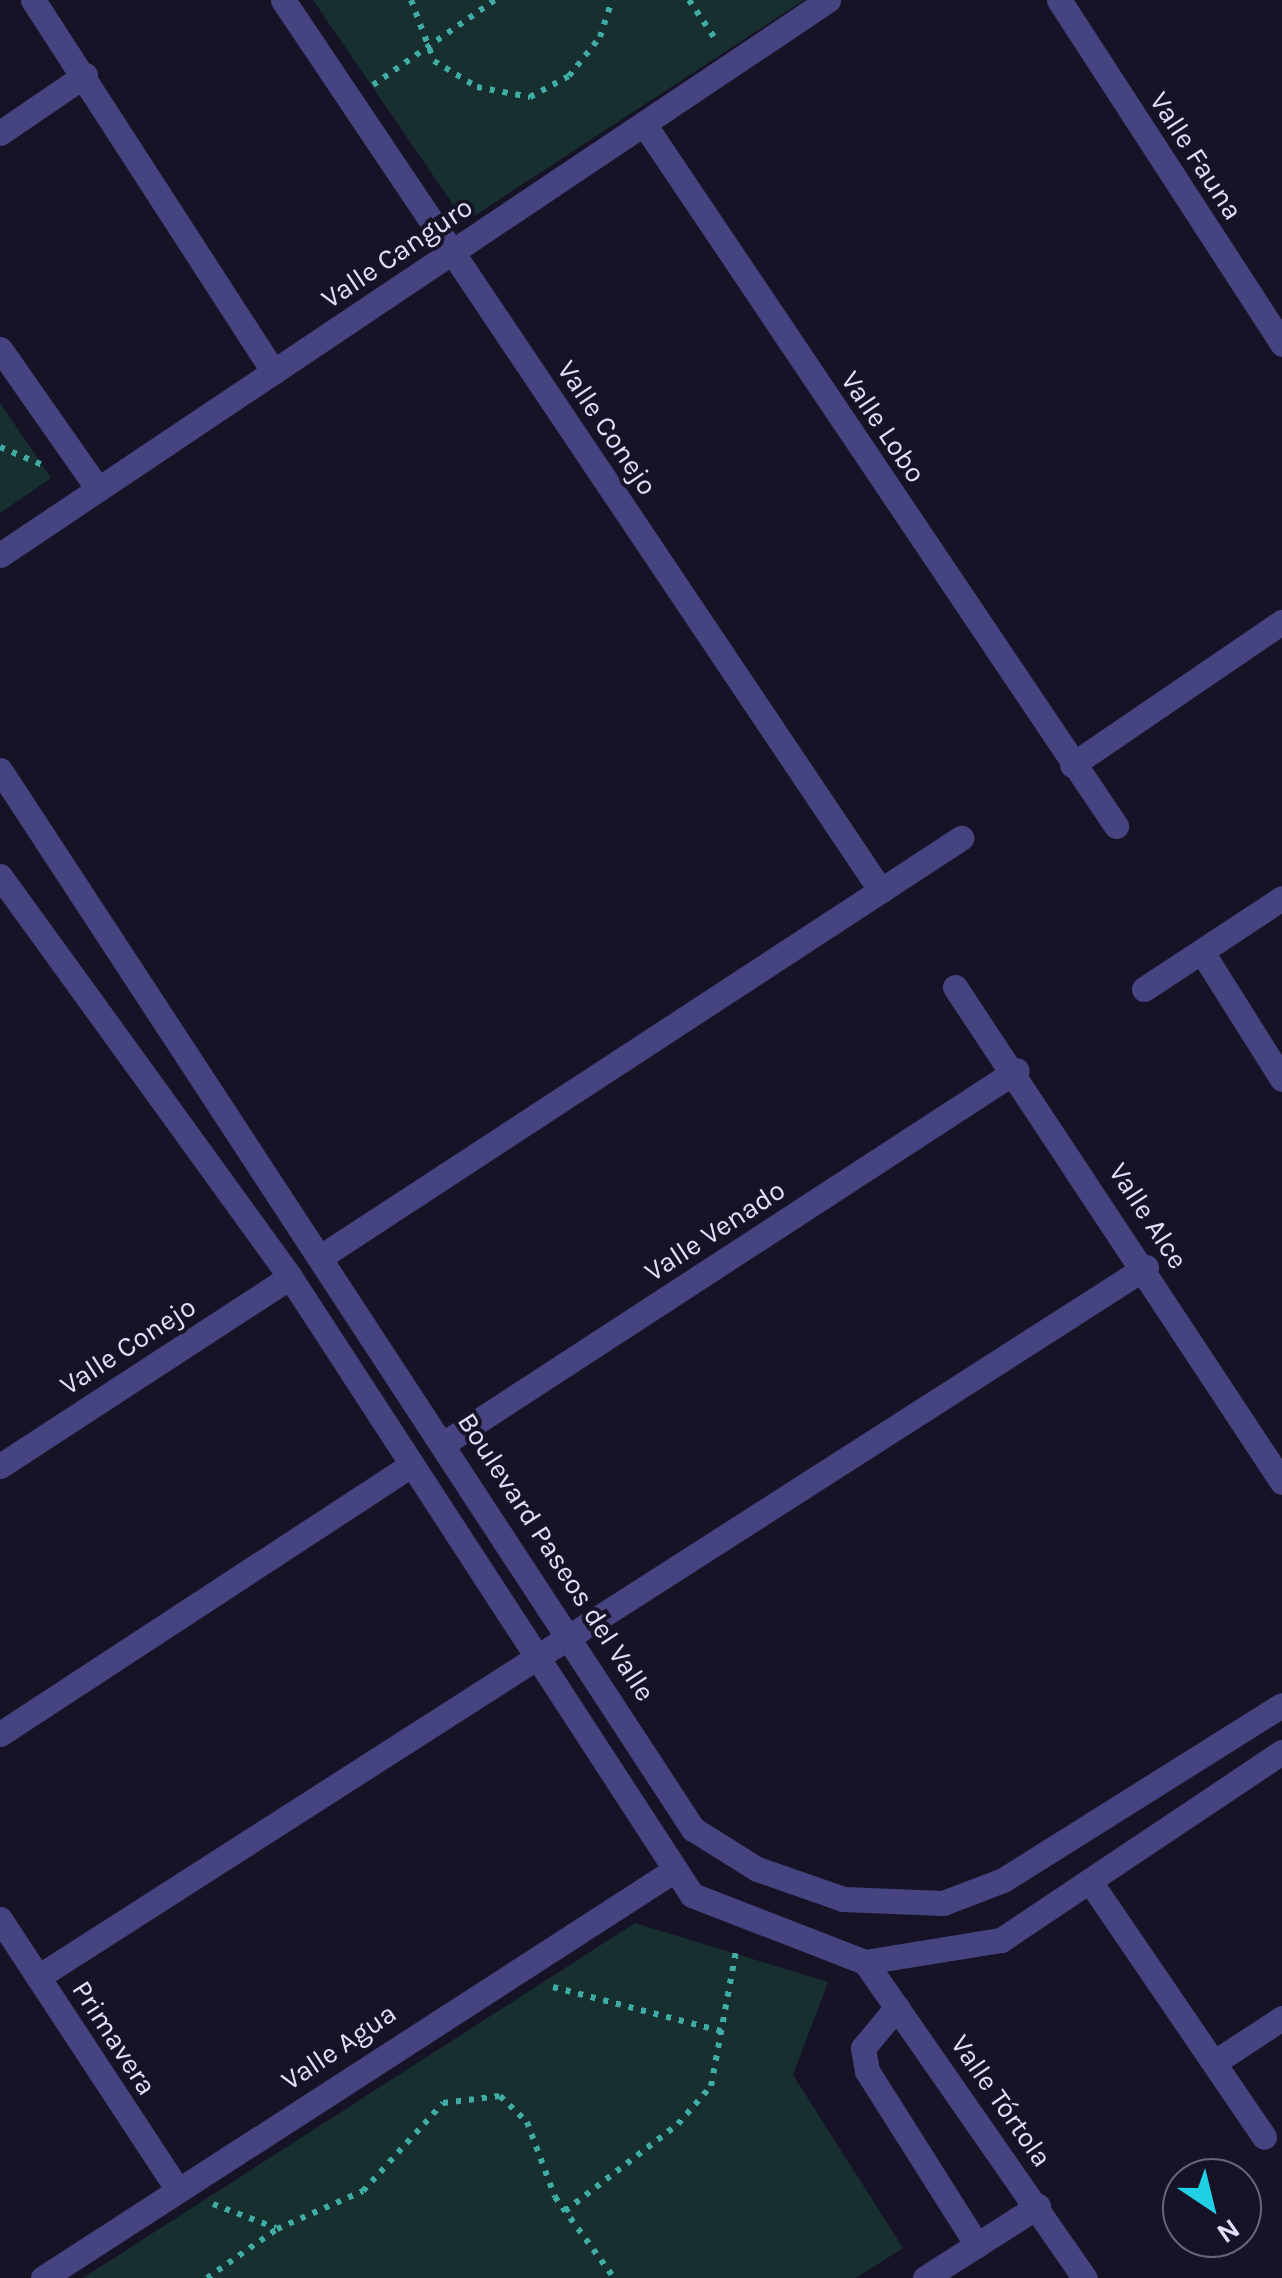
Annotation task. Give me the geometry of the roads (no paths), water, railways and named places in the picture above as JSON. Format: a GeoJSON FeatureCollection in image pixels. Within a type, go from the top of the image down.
{"type":"FeatureCollection","features":[{"type":"Feature","properties":{"kind":"street"},"geometry":{"type":"LineString","coordinates":[[34,0],[274,372]]}},
{"type":"Feature","properties":{"kind":"street","name":"Valle Conejo"},"geometry":{"type":"LineString","coordinates":[[283,0],[881,890]]}},
{"type":"Feature","properties":{"kind":"street","name":"Valle Canguro"},"geometry":{"type":"LineString","coordinates":[[0,555],[828,0]]}},
{"type":"Feature","properties":{"kind":"street","name":"Valle Fauna"},"geometry":{"type":"LineString","coordinates":[[1059,0],[1282,344]]}},
{"type":"Feature","properties":{"kind":"street"},"geometry":{"type":"LineString","coordinates":[[0,133],[85,75]]}},
{"type":"Feature","properties":{"kind":"street","name":"Valle Lobo"},"geometry":{"type":"LineString","coordinates":[[644,124],[1116,826]]}},
{"type":"Feature","properties":{"kind":"street"},"geometry":{"type":"LineString","coordinates":[[0,350],[98,490]]}},
{"type":"Feature","properties":{"kind":"street"},"geometry":{"type":"LineString","coordinates":[[1072,764],[1282,622]]}},
{"type":"Feature","properties":{"kind":"street","name":"Boulevard Paseos del Valle"},"geometry":{"type":"LineString","coordinates":[[0,770],[572,1634],[693,1829],[757,1869],[843,1899],[942,1903],[1003,1880],[1282,1705]]}},
{"type":"Feature","properties":{"kind":"street"},"geometry":{"type":"LineString","coordinates":[[322,1256],[961,838]]}},
{"type":"Feature","properties":{"kind":"street"},"geometry":{"type":"LineString","coordinates":[[0,876],[290,1277],[692,1895],[745,1921],[865,1962],[1002,1940],[1282,1752]]}},
{"type":"Feature","properties":{"kind":"street"},"geometry":{"type":"LineString","coordinates":[[1144,989],[1282,898]]}},
{"type":"Feature","properties":{"kind":"street"},"geometry":{"type":"LineString","coordinates":[[1202,952],[1282,1079]]}},
{"type":"Feature","properties":{"kind":"street","name":"Valle Alce"},"geometry":{"type":"LineString","coordinates":[[955,987],[1017,1070],[1282,1482]]}},
{"type":"Feature","properties":{"kind":"street","name":"Valle Venado"},"geometry":{"type":"LineString","coordinates":[[446,1442],[1017,1070]]}},
{"type":"Feature","properties":{"kind":"street"},"geometry":{"type":"LineString","coordinates":[[38,1978],[1146,1268]]}},
{"type":"Feature","properties":{"kind":"street","name":"Valle Conejo"},"geometry":{"type":"LineString","coordinates":[[0,1466],[290,1277]]}},
{"type":"Feature","properties":{"kind":"street"},"geometry":{"type":"LineString","coordinates":[[0,1734],[411,1465]]}},
{"type":"Feature","properties":{"kind":"street","name":"Valle Agua"},"geometry":{"type":"LineString","coordinates":[[43,2278],[503,1974],[673,1870]]}},
{"type":"Feature","properties":{"kind":"street"},"geometry":{"type":"LineString","coordinates":[[1091,1883],[1264,2137]]}},
{"type":"Feature","properties":{"kind":"street","name":"Primavera"},"geometry":{"type":"LineString","coordinates":[[0,1919],[178,2190]]}},
{"type":"Feature","properties":{"kind":"street","name":"Valle Tórtola"},"geometry":{"type":"LineString","coordinates":[[865,1962],[1085,2278]]}},
{"type":"Feature","properties":{"kind":"street"},"geometry":{"type":"LineString","coordinates":[[897,2007],[863,2048],[867,2071],[978,2245]]}},
{"type":"Feature","properties":{"kind":"street"},"geometry":{"type":"LineString","coordinates":[[1215,2062],[1282,2018]]}},
{"type":"Feature","properties":{"kind":"street"},"geometry":{"type":"LineString","coordinates":[[925,2278],[1038,2206]]}}]}
